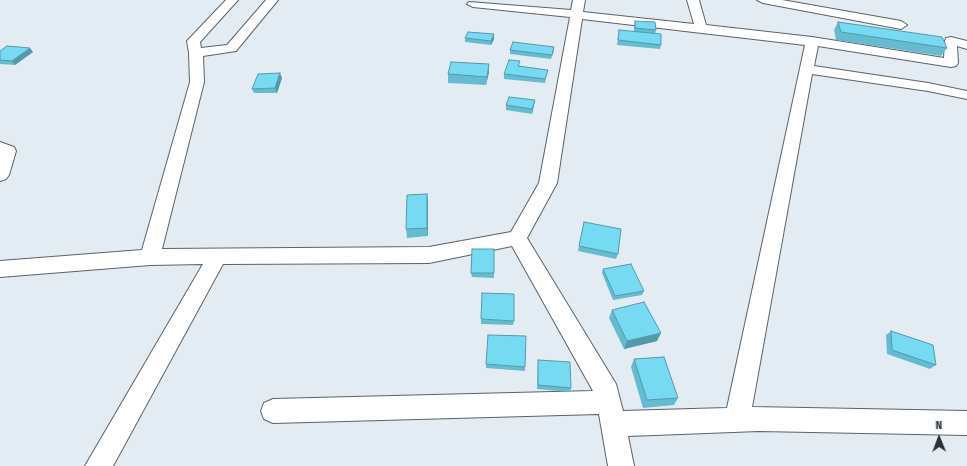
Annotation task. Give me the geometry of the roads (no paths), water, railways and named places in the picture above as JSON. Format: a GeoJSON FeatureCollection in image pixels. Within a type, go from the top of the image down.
{"type":"FeatureCollection","features":[{"type":"Feature","properties":{"kind":"street"},"geometry":{"type":"LineString","coordinates":[[150,257],[197,82],[196,52],[193,41],[232,0]]}},
{"type":"Feature","properties":{"kind":"street"},"geometry":{"type":"LineString","coordinates":[[196,52],[231,48],[272,0]]}},
{"type":"Feature","properties":{"kind":"street"},"geometry":{"type":"LineString","coordinates":[[693,0],[701,28]]}},
{"type":"Feature","properties":{"kind":"street"},"geometry":{"type":"LineString","coordinates":[[763,0],[901,25]]}},
{"type":"Feature","properties":{"kind":"street"},"geometry":{"type":"LineString","coordinates":[[473,4],[578,7],[701,28],[812,42],[951,63],[951,41],[967,45]]}},
{"type":"Feature","properties":{"kind":"street"},"geometry":{"type":"LineString","coordinates":[[0,269],[150,257],[429,255],[517,238],[548,183],[578,7]]}},
{"type":"Feature","properties":{"kind":"street"},"geometry":{"type":"LineString","coordinates":[[737,419],[812,42]]}},
{"type":"Feature","properties":{"kind":"street"},"geometry":{"type":"LineString","coordinates":[[806,69],[928,87],[967,95]]}},
{"type":"Feature","properties":{"kind":"street"},"geometry":{"type":"LineString","coordinates":[[0,146],[8,151],[0,174]]}},
{"type":"Feature","properties":{"kind":"street"},"geometry":{"type":"LineString","coordinates":[[517,238],[607,392],[621,466]]}},
{"type":"Feature","properties":{"kind":"street"},"geometry":{"type":"LineString","coordinates":[[98,466],[218,256]]}},
{"type":"Feature","properties":{"kind":"street"},"geometry":{"type":"LineString","coordinates":[[273,411],[611,413],[737,419],[967,423]]}}]}
